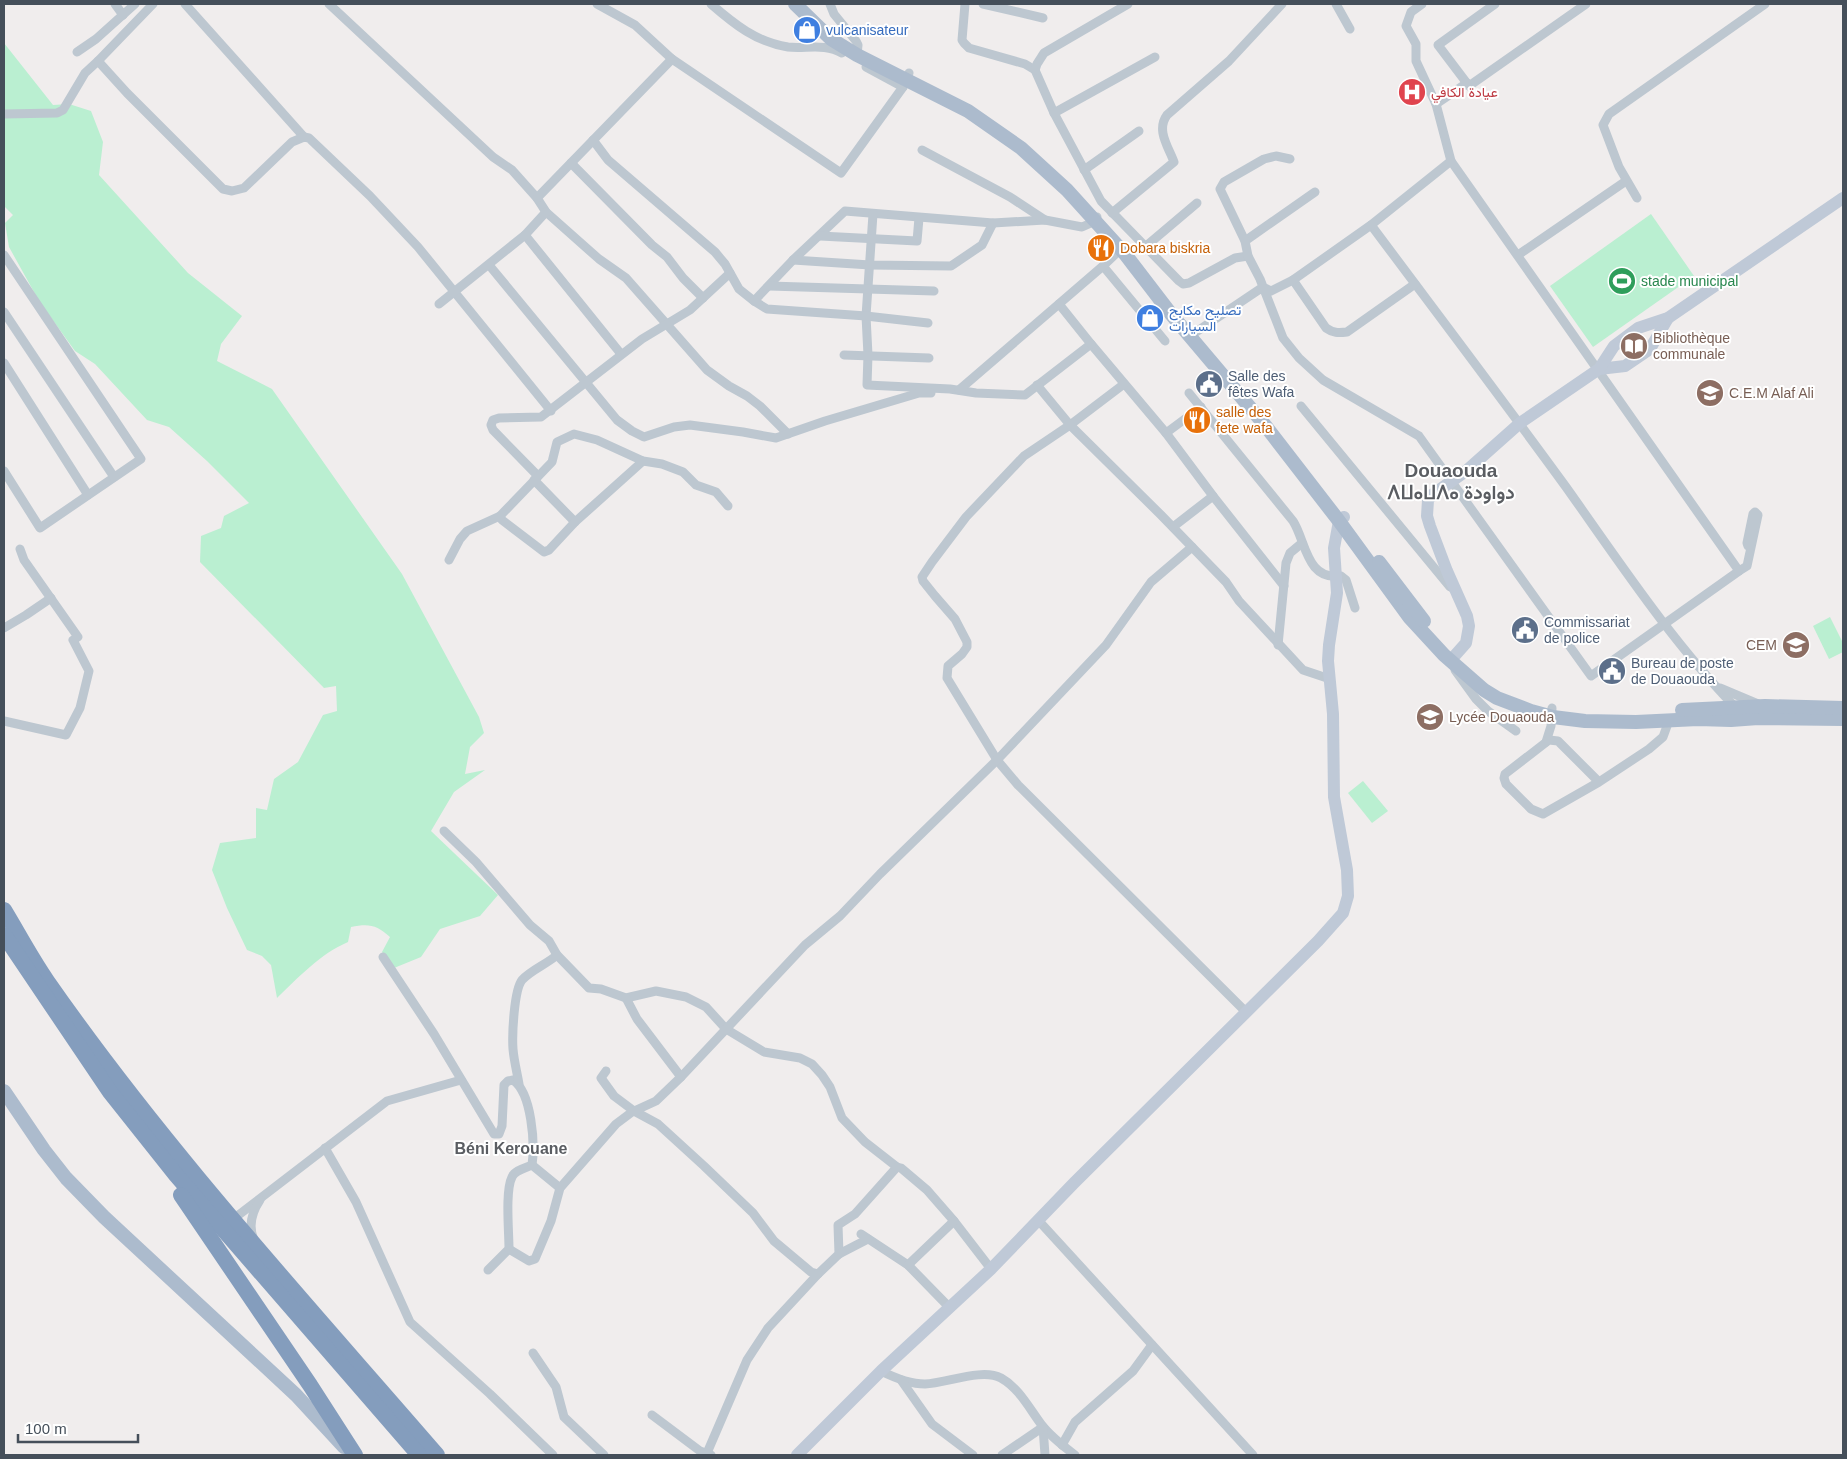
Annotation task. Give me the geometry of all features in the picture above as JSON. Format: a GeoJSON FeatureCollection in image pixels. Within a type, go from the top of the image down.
{"type":"FeatureCollection","features":[{"type":"Feature","properties":{"kind":"highway"},"geometry":{"type":"LineString","coordinates":[[4,910],[46,979],[165,1138],[232,1220],[437,1455]]}},
{"type":"Feature","properties":{"kind":"highway"},"geometry":{"type":"LineString","coordinates":[[4,935],[355,1455]]}},
{"type":"Feature","properties":{"kind":"highway"},"geometry":{"type":"LineString","coordinates":[[110,1092],[221,1228],[419,1455]]}},
{"type":"Feature","properties":{"kind":"main road"},"geometry":{"type":"LineString","coordinates":[[795,4],[831,39],[858,50]]}},
{"type":"Feature","properties":{"kind":"main road"},"geometry":{"type":"LineString","coordinates":[[806,4],[826,25],[858,50],[906,80],[944,88],[1001,125],[1048,162],[1097,212],[1194,334],[1274,426],[1342,519],[1453,658],[1499,690],[1552,713],[1596,722],[1698,719],[1727,711],[1747,719],[1843,719]]}},
{"type":"Feature","properties":{"kind":"main road"},"geometry":{"type":"LineString","coordinates":[[1453,658],[1466,643],[1469,626],[1467,616],[1427,516],[1428,500],[1432,495],[1466,471],[1520,423],[1599,369],[1614,346],[1638,328],[1668,318],[1843,198]]}},
{"type":"Feature","properties":{"kind":"main road"},"geometry":{"type":"LineString","coordinates":[[1599,369],[1625,366],[1650,349],[1668,318]]}},
{"type":"Feature","properties":{"kind":"main road"},"geometry":{"type":"LineString","coordinates":[[796,1455],[991,1268],[1318,941],[1343,913],[1348,896],[1347,870],[1334,797],[1333,714],[1329,645],[1338,593],[1334,548],[1342,519]]}},
{"type":"Feature","properties":{"kind":"main road"},"geometry":{"type":"LineString","coordinates":[[1552,713],[1576,712],[1625,715],[1727,711],[1765,706],[1843,708]]}},
{"type":"Feature","properties":{"kind":"main road"},"geometry":{"type":"LineString","coordinates":[[4,1091],[39,1143],[66,1178],[104,1217],[296,1395],[350,1455]]}},
{"type":"Feature","properties":{"kind":"street"},"geometry":{"type":"LineString","coordinates":[[115,4],[123,15]]}},
{"type":"Feature","properties":{"kind":"street"},"geometry":{"type":"LineString","coordinates":[[76,52],[96,39],[135,4]]}},
{"type":"Feature","properties":{"kind":"street"},"geometry":{"type":"LineString","coordinates":[[4,114],[57,113],[63,110],[85,73],[153,4]]}},
{"type":"Feature","properties":{"kind":"street"},"geometry":{"type":"LineString","coordinates":[[185,4],[304,137],[309,138],[370,196],[418,247],[552,411]]}},
{"type":"Feature","properties":{"kind":"street"},"geometry":{"type":"LineString","coordinates":[[330,4],[492,157],[512,170],[537,198],[546,212],[599,258],[626,278],[707,370],[760,406],[788,434]]}},
{"type":"Feature","properties":{"kind":"street"},"geometry":{"type":"LineString","coordinates":[[597,4],[635,25],[672,60],[842,173],[906,80],[834,48],[788,47],[768,41],[743,31],[711,4]]}},
{"type":"Feature","properties":{"kind":"street"},"geometry":{"type":"LineString","coordinates":[[830,4],[834,14],[850,32],[858,50]]}},
{"type":"Feature","properties":{"kind":"street"},"geometry":{"type":"LineString","coordinates":[[965,4],[962,40],[966,46],[1026,64],[1035,70],[1054,113],[1084,170],[1097,212],[1145,247],[1183,284],[1189,283],[1235,258],[1248,256]]}},
{"type":"Feature","properties":{"kind":"street"},"geometry":{"type":"LineString","coordinates":[[983,4],[1043,18]]}},
{"type":"Feature","properties":{"kind":"street"},"geometry":{"type":"LineString","coordinates":[[1035,70],[1044,53],[1128,4]]}},
{"type":"Feature","properties":{"kind":"street"},"geometry":{"type":"LineString","coordinates":[[754,301],[793,260],[845,212],[993,223],[1045,220],[1082,227],[1097,212],[1174,162],[1161,128],[1163,120],[1228,61],[1282,4]]}},
{"type":"Feature","properties":{"kind":"street"},"geometry":{"type":"LineString","coordinates":[[1336,4],[1350,29]]}},
{"type":"Feature","properties":{"kind":"street"},"geometry":{"type":"LineString","coordinates":[[1422,4],[1411,12],[1406,26],[1416,44],[1416,60],[1436,104],[1451,161],[1599,369],[1739,571]]}},
{"type":"Feature","properties":{"kind":"street"},"geometry":{"type":"LineString","coordinates":[[1495,4],[1438,45],[1469,86],[1586,4]]}},
{"type":"Feature","properties":{"kind":"street"},"geometry":{"type":"LineString","coordinates":[[1637,198],[1619,166],[1604,126],[1609,114],[1765,4]]}},
{"type":"Feature","properties":{"kind":"street"},"geometry":{"type":"LineString","coordinates":[[1054,113],[1155,57]]}},
{"type":"Feature","properties":{"kind":"street"},"geometry":{"type":"LineString","coordinates":[[537,198],[672,60]]}},
{"type":"Feature","properties":{"kind":"street"},"geometry":{"type":"LineString","coordinates":[[98,61],[223,189],[232,191],[244,188],[292,142],[304,137]]}},
{"type":"Feature","properties":{"kind":"street"},"geometry":{"type":"LineString","coordinates":[[1436,104],[1467,83]]}},
{"type":"Feature","properties":{"kind":"street"},"geometry":{"type":"LineString","coordinates":[[1084,170],[1139,131]]}},
{"type":"Feature","properties":{"kind":"street"},"geometry":{"type":"LineString","coordinates":[[593,140],[608,160],[715,252],[725,264],[739,290],[767,309],[866,316],[928,323]]}},
{"type":"Feature","properties":{"kind":"street"},"geometry":{"type":"LineString","coordinates":[[922,150],[1010,196],[1045,220]]}},
{"type":"Feature","properties":{"kind":"street"},"geometry":{"type":"LineString","coordinates":[[1290,159],[1276,156],[1264,158],[1224,182],[1220,189],[1245,241],[1248,256],[1263,287],[1283,338],[1299,358],[1323,380],[1419,436],[1591,676],[1747,566],[1751,547]]}},
{"type":"Feature","properties":{"kind":"street"},"geometry":{"type":"LineString","coordinates":[[1263,287],[1271,291],[1293,280],[1371,225],[1451,161]]}},
{"type":"Feature","properties":{"kind":"street"},"geometry":{"type":"LineString","coordinates":[[571,163],[652,245],[667,257],[683,278],[703,298]]}},
{"type":"Feature","properties":{"kind":"street"},"geometry":{"type":"LineString","coordinates":[[1518,255],[1626,181]]}},
{"type":"Feature","properties":{"kind":"street"},"geometry":{"type":"LineString","coordinates":[[1245,241],[1315,192]]}},
{"type":"Feature","properties":{"kind":"street"},"geometry":{"type":"LineString","coordinates":[[1145,247],[1197,203]]}},
{"type":"Feature","properties":{"kind":"street"},"geometry":{"type":"LineString","coordinates":[[439,304],[525,235],[546,212]]}},
{"type":"Feature","properties":{"kind":"street"},"geometry":{"type":"LineString","coordinates":[[873,214],[866,316],[867,385],[954,389],[976,393],[1025,395],[1091,344]]}},
{"type":"Feature","properties":{"kind":"street"},"geometry":{"type":"LineString","coordinates":[[820,236],[917,241],[919,218]]}},
{"type":"Feature","properties":{"kind":"street"},"geometry":{"type":"LineString","coordinates":[[793,260],[870,266],[951,266],[982,245],[993,223]]}},
{"type":"Feature","properties":{"kind":"street"},"geometry":{"type":"LineString","coordinates":[[1371,225],[1520,423],[1664,624],[1713,683],[1727,711]]}},
{"type":"Feature","properties":{"kind":"street"},"geometry":{"type":"LineString","coordinates":[[525,235],[622,354]]}},
{"type":"Feature","properties":{"kind":"street"},"geometry":{"type":"LineString","coordinates":[[489,265],[617,420],[632,431],[644,437],[674,427],[690,425],[776,438],[919,393],[954,389],[1059,304],[1123,247]]}},
{"type":"Feature","properties":{"kind":"street"},"geometry":{"type":"LineString","coordinates":[[4,255],[141,459],[40,528],[4,470]]}},
{"type":"Feature","properties":{"kind":"street"},"geometry":{"type":"LineString","coordinates":[[1103,266],[1166,341]]}},
{"type":"Feature","properties":{"kind":"street"},"geometry":{"type":"LineString","coordinates":[[575,522],[493,430],[491,425],[493,420],[499,418],[541,417],[552,411],[622,354],[667,323],[690,310],[730,273]]}},
{"type":"Feature","properties":{"kind":"street"},"geometry":{"type":"LineString","coordinates":[[1293,280],[1326,328],[1332,332],[1339,333],[1347,332],[1415,284]]}},
{"type":"Feature","properties":{"kind":"street"},"geometry":{"type":"LineString","coordinates":[[769,286],[934,291]]}},
{"type":"Feature","properties":{"kind":"street"},"geometry":{"type":"LineString","coordinates":[[1194,334],[1263,287]]}},
{"type":"Feature","properties":{"kind":"street"},"geometry":{"type":"LineString","coordinates":[[1273,316],[1273,295],[1278,288]]}},
{"type":"Feature","properties":{"kind":"street"},"geometry":{"type":"LineString","coordinates":[[1059,304],[1166,433],[1284,586]]}},
{"type":"Feature","properties":{"kind":"street"},"geometry":{"type":"LineString","coordinates":[[4,312],[114,477]]}},
{"type":"Feature","properties":{"kind":"street"},"geometry":{"type":"LineString","coordinates":[[844,354],[930,358]]}},
{"type":"Feature","properties":{"kind":"street"},"geometry":{"type":"LineString","coordinates":[[4,363],[88,495]]}},
{"type":"Feature","properties":{"kind":"street"},"geometry":{"type":"LineString","coordinates":[[1124,384],[1070,425],[1024,456],[966,517],[922,577],[934,596],[955,618],[967,642],[967,647],[962,654],[948,666],[947,678],[997,760],[1018,786],[1246,1012]]}},
{"type":"Feature","properties":{"kind":"street"},"geometry":{"type":"LineString","coordinates":[[1037,385],[1070,425],[1226,582],[1239,601],[1278,645],[1303,670],[1330,679]]}},
{"type":"Feature","properties":{"kind":"street"},"geometry":{"type":"LineString","coordinates":[[1189,393],[1293,521],[1298,529],[1308,559],[1320,572],[1336,577],[1341,576],[1346,580],[1355,608]]}},
{"type":"Feature","properties":{"kind":"street"},"geometry":{"type":"LineString","coordinates":[[1301,406],[1458,596]]}},
{"type":"Feature","properties":{"kind":"street"},"geometry":{"type":"LineString","coordinates":[[1166,433],[1201,407]]}},
{"type":"Feature","properties":{"kind":"street"},"geometry":{"type":"LineString","coordinates":[[449,560],[460,539],[467,531],[500,516],[552,462],[557,442],[574,434],[596,440],[643,461],[662,464],[684,472],[696,485],[716,492],[728,506]]}},
{"type":"Feature","properties":{"kind":"street"},"geometry":{"type":"LineString","coordinates":[[500,516],[502,520],[544,552],[549,550],[575,522],[643,461]]}},
{"type":"Feature","properties":{"kind":"street"},"geometry":{"type":"LineString","coordinates":[[1173,528],[1213,496]]}},
{"type":"Feature","properties":{"kind":"street"},"geometry":{"type":"LineString","coordinates":[[1278,645],[1286,563],[1290,553],[1302,543]]}},
{"type":"Feature","properties":{"kind":"street"},"geometry":{"type":"LineString","coordinates":[[509,1249],[529,1261],[535,1259],[551,1221],[560,1188],[616,1124],[634,1111],[656,1100],[681,1078],[805,945],[840,916],[880,874],[997,760],[1106,646],[1150,582],[1192,547]]}},
{"type":"Feature","properties":{"kind":"street"},"geometry":{"type":"LineString","coordinates":[[4,721],[66,735],[80,708],[89,671],[73,640],[78,637],[24,560],[20,549]]}},
{"type":"Feature","properties":{"kind":"street"},"geometry":{"type":"LineString","coordinates":[[4,628],[50,598]]}},
{"type":"Feature","properties":{"kind":"street"},"geometry":{"type":"LineString","coordinates":[[1453,658],[1476,700],[1488,712],[1516,731]]}},
{"type":"Feature","properties":{"kind":"street"},"geometry":{"type":"LineString","coordinates":[[1713,683],[1722,689],[1765,706]]}},
{"type":"Feature","properties":{"kind":"street"},"geometry":{"type":"LineString","coordinates":[[1713,683],[1721,701],[1720,704],[1727,711]]}},
{"type":"Feature","properties":{"kind":"street"},"geometry":{"type":"LineString","coordinates":[[1546,742],[1552,713]]}},
{"type":"Feature","properties":{"kind":"street"},"geometry":{"type":"LineString","coordinates":[[1600,782],[1558,741],[1552,740],[1546,742],[1504,776],[1506,784],[1533,811],[1542,814],[1600,782],[1650,748],[1663,737],[1667,721]]}},
{"type":"Feature","properties":{"kind":"street"},"geometry":{"type":"LineString","coordinates":[[444,831],[476,862],[530,925],[549,941],[557,955],[588,988],[601,989],[626,998],[656,991],[686,997],[706,1008],[726,1029],[764,1052],[800,1058],[812,1064],[822,1074],[830,1087],[842,1118],[866,1142],[927,1190],[991,1268]]}},
{"type":"Feature","properties":{"kind":"street"},"geometry":{"type":"LineString","coordinates":[[532,1165],[534,1153],[530,1114],[519,1084],[513,1048],[516,993],[520,982],[525,976],[547,964],[557,955]]}},
{"type":"Feature","properties":{"kind":"street"},"geometry":{"type":"LineString","coordinates":[[383,957],[434,1034],[494,1134],[499,1134],[502,1126],[504,1085],[508,1081],[513,1080],[519,1084]]}},
{"type":"Feature","properties":{"kind":"street"},"geometry":{"type":"LineString","coordinates":[[626,998],[637,1019],[681,1078]]}},
{"type":"Feature","properties":{"kind":"street"},"geometry":{"type":"LineString","coordinates":[[606,1071],[601,1078],[614,1096],[634,1111],[658,1124],[753,1213],[774,1241],[810,1272],[818,1274]]}},
{"type":"Feature","properties":{"kind":"street"},"geometry":{"type":"LineString","coordinates":[[232,1220],[387,1101],[461,1080]]}},
{"type":"Feature","properties":{"kind":"street"},"geometry":{"type":"LineString","coordinates":[[325,1148],[356,1202],[410,1322],[490,1394],[553,1455]]}},
{"type":"Feature","properties":{"kind":"street"},"geometry":{"type":"LineString","coordinates":[[532,1165],[560,1188]]}},
{"type":"Feature","properties":{"kind":"street"},"geometry":{"type":"LineString","coordinates":[[488,1270],[509,1249],[508,1190],[512,1175],[532,1165]]}},
{"type":"Feature","properties":{"kind":"street"},"geometry":{"type":"LineString","coordinates":[[839,1254],[838,1226],[855,1214],[898,1167]]}},
{"type":"Feature","properties":{"kind":"street"},"geometry":{"type":"LineString","coordinates":[[260,1252],[252,1234],[251,1225],[255,1208],[261,1198]]}},
{"type":"Feature","properties":{"kind":"street"},"geometry":{"type":"LineString","coordinates":[[1038,1220],[1253,1455]]}},
{"type":"Feature","properties":{"kind":"street"},"geometry":{"type":"LineString","coordinates":[[908,1265],[954,1221]]}},
{"type":"Feature","properties":{"kind":"street"},"geometry":{"type":"LineString","coordinates":[[652,1415],[700,1451],[709,1454],[747,1360],[768,1328],[839,1254],[864,1237],[908,1265],[949,1307]]}},
{"type":"Feature","properties":{"kind":"street"},"geometry":{"type":"LineString","coordinates":[[1062,1445],[1074,1422],[1133,1371],[1152,1345]]}},
{"type":"Feature","properties":{"kind":"street"},"geometry":{"type":"LineString","coordinates":[[533,1354],[556,1387],[564,1417],[604,1455]]}},
{"type":"Feature","properties":{"kind":"street"},"geometry":{"type":"LineString","coordinates":[[882,1372],[901,1380],[924,1384],[984,1375],[999,1377],[1018,1392],[1043,1426],[1074,1455]]}},
{"type":"Feature","properties":{"kind":"street"},"geometry":{"type":"LineString","coordinates":[[901,1380],[932,1424],[973,1455]]}},
{"type":"Feature","properties":{"kind":"street"},"geometry":{"type":"LineString","coordinates":[[1002,1455],[1043,1426]]}},
{"type":"Feature","properties":{"kind":"street"},"geometry":{"type":"LineString","coordinates":[[1043,1426],[1045,1455]]}},
{"type":"Feature","properties":{"kind":"green space"},"geometry":{"type":"Polygon","coordinates":[[[4,43],[53,105],[69,104],[91,111],[103,142],[99,175],[188,273],[242,316],[221,344],[217,361],[272,389],[402,574],[479,717],[484,733],[470,747],[465,774],[485,770],[454,792],[431,831],[498,895],[480,916],[440,929],[421,957],[394,968],[382,952],[390,937],[372,926],[351,927],[348,942],[319,959],[277,998],[271,965],[262,956],[247,950],[227,908],[212,870],[220,843],[256,838],[256,808],[267,810],[274,779],[298,762],[323,715],[337,711],[336,686],[324,688],[200,562],[201,536],[221,528],[224,516],[249,503],[207,461],[169,427],[147,420],[95,364],[75,351],[39,301],[9,247],[5,223],[13,215],[4,206],[4,43]]]}},
{"type":"Feature","properties":{"kind":"green space","name":"stade municipal"},"geometry":{"type":"Polygon","coordinates":[[[1651,214],[1694,276],[1593,347],[1550,286],[1651,214]]]}},
{"type":"Feature","properties":{"kind":"green space"},"geometry":{"type":"Polygon","coordinates":[[[1830,617],[1843,643],[1843,652],[1829,659],[1813,626],[1830,617]]]}},
{"type":"Feature","properties":{"kind":"green space"},"geometry":{"type":"Polygon","coordinates":[[[1363,781],[1388,811],[1372,823],[1348,793],[1363,781]]]}},
{"type":"Feature","properties":{"kind":"place","name":"vulcanisateur"},"geometry":{"type":"Point","coordinates":[807,30]}},
{"type":"Feature","properties":{"kind":"place","name":"عيادة الكافي"},"geometry":{"type":"Point","coordinates":[1412,92]}},
{"type":"Feature","properties":{"kind":"place","name":"Dobara biskria"},"geometry":{"type":"Point","coordinates":[1101,248]}},
{"type":"Feature","properties":{"kind":"place","name":"stade municipal"},"geometry":{"type":"Point","coordinates":[1622,281]}},
{"type":"Feature","properties":{"kind":"place","name":"تصليح مكابح السيارات"},"geometry":{"type":"Point","coordinates":[1150,318]}},
{"type":"Feature","properties":{"kind":"place","name":"Bibliothèque communale"},"geometry":{"type":"Point","coordinates":[1634,346]}},
{"type":"Feature","properties":{"kind":"place","name":"Salle des fêtes Wafa"},"geometry":{"type":"Point","coordinates":[1209,384]}},
{"type":"Feature","properties":{"kind":"place","name":"C.E.M Alaf Ali"},"geometry":{"type":"Point","coordinates":[1710,393]}},
{"type":"Feature","properties":{"kind":"place","name":"salle des fete wafa"},"geometry":{"type":"Point","coordinates":[1197,420]}},
{"type":"Feature","properties":{"kind":"place","name":"Commissariat de police"},"geometry":{"type":"Point","coordinates":[1525,630]}},
{"type":"Feature","properties":{"kind":"place","name":"CEM"},"geometry":{"type":"Point","coordinates":[1796,645]}},
{"type":"Feature","properties":{"kind":"place","name":"Bureau de poste de Douaouda"},"geometry":{"type":"Point","coordinates":[1612,671]}},
{"type":"Feature","properties":{"kind":"place","name":"Lycée Douaouda"},"geometry":{"type":"Point","coordinates":[1430,717]}},
{"type":"Feature","properties":{"kind":"district","name":"Douaouda ⴷⵡⴰⵡⴷⴰ دواودة"},"geometry":{"type":"Point","coordinates":[1451,481]}},
{"type":"Feature","properties":{"kind":"district","name":"Béni Kerouane"},"geometry":{"type":"Point","coordinates":[511,1148]}}]}
